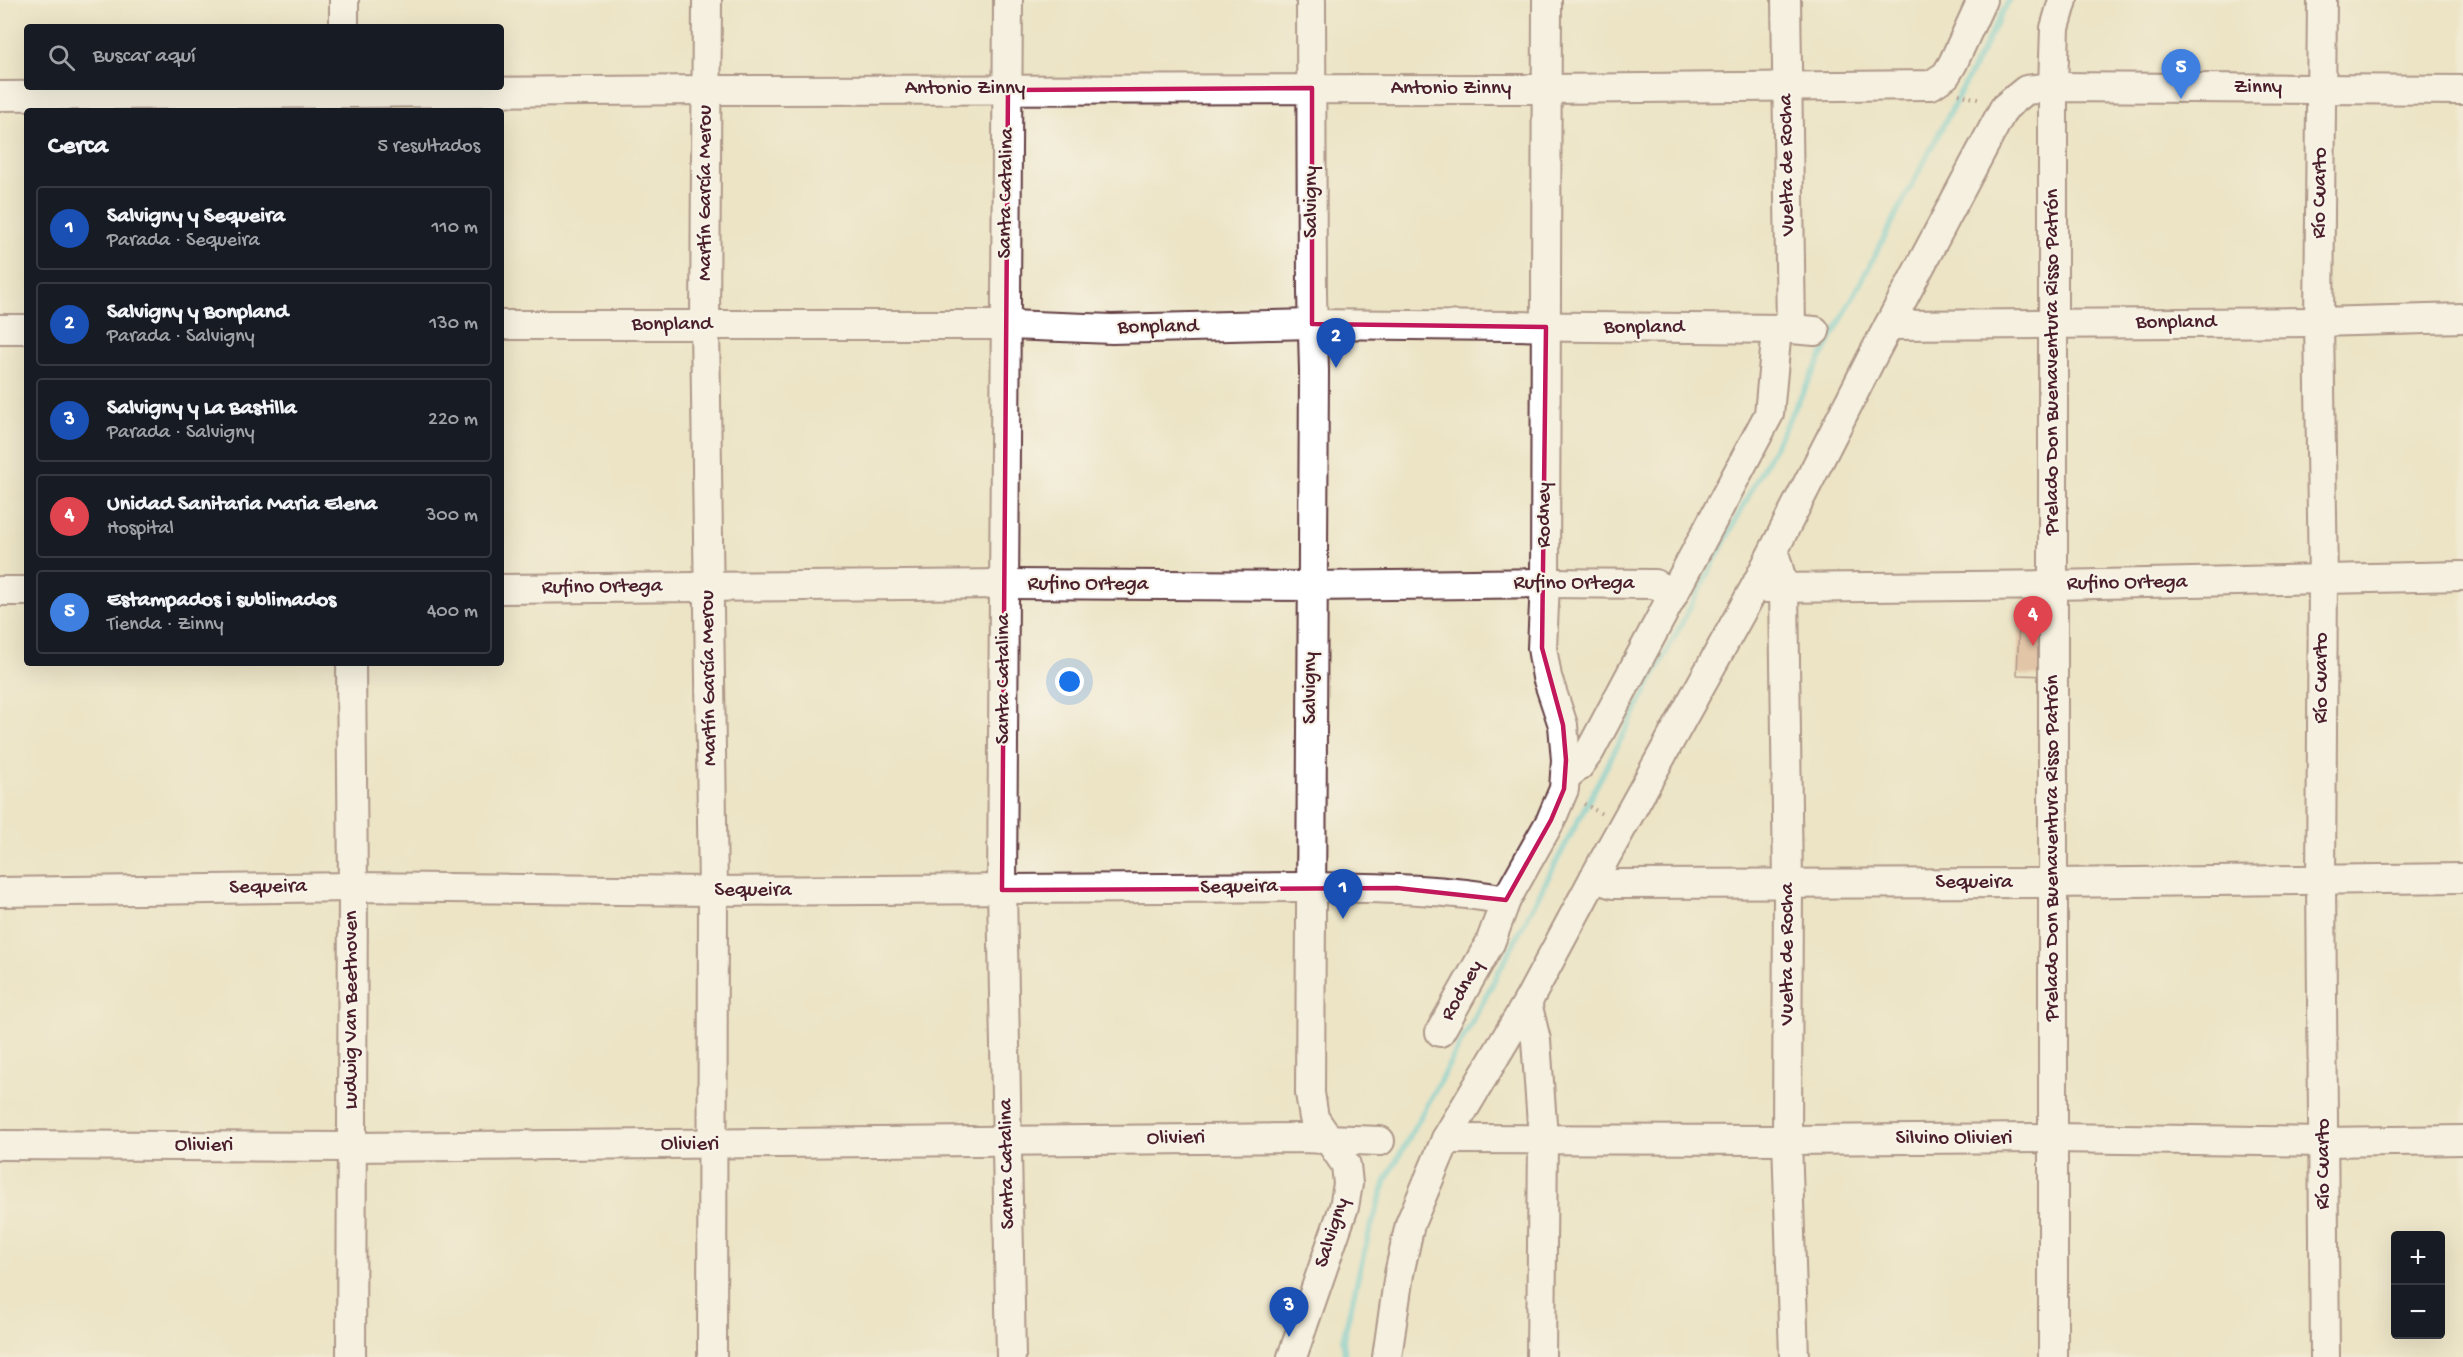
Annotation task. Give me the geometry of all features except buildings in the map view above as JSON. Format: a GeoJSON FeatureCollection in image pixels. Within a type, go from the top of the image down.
{"type":"FeatureCollection","features":[{"type":"Feature","properties":{"kind":"street"},"geometry":{"type":"LineString","coordinates":[[344,0],[344,24]]}},
{"type":"Feature","properties":{"kind":"street","name":"Martín García Merou"},"geometry":{"type":"LineString","coordinates":[[707,0],[705,324],[713,891],[712,1357]]}},
{"type":"Feature","properties":{"kind":"street","name":"Santa Catalina"},"geometry":{"type":"LineString","coordinates":[[1008,0],[1002,890],[1011,1357]]}},
{"type":"Feature","properties":{"kind":"street","name":"Salvigny"},"geometry":{"type":"LineString","coordinates":[[1292,1357],[1344,1207],[1348,1184],[1346,1165],[1314,1118],[1310,1093],[1309,887],[1314,371],[1311,0]]}},
{"type":"Feature","properties":{"kind":"street","name":"Rodney"},"geometry":{"type":"LineString","coordinates":[[1440,1032],[1490,943],[1506,900],[1551,820],[1564,789],[1566,760],[1563,725],[1547,677],[1542,648],[1545,583],[1547,0]]}},
{"type":"Feature","properties":{"kind":"street","name":"Vuelta de Rocha"},"geometry":{"type":"LineString","coordinates":[[1565,777],[1579,766],[1590,751],[1769,414],[1773,393],[1794,330],[1786,86],[1786,0]]}},
{"type":"Feature","properties":{"kind":"street"},"geometry":{"type":"LineString","coordinates":[[1931,85],[1946,75],[1982,0]]}},
{"type":"Feature","properties":{"kind":"street","name":"Prelado Don Buenaventura Risso Patrón"},"geometry":{"type":"LineString","coordinates":[[2053,1357],[2054,585],[2051,323],[2055,28],[2063,0]]}},
{"type":"Feature","properties":{"kind":"street","name":"Río Cuarto"},"geometry":{"type":"LineString","coordinates":[[2322,0],[2323,88],[2319,322],[2323,579],[2321,880],[2325,1357]]}},
{"type":"Feature","properties":{"kind":"street","name":"Antonio Zinny"},"geometry":{"type":"LineString","coordinates":[[0,96],[344,97],[707,90],[1547,89],[1931,85]]}},
{"type":"Feature","properties":{"kind":"street","name":"Zinny"},"geometry":{"type":"LineString","coordinates":[[2004,108],[2026,90],[2053,87],[2463,90]]}},
{"type":"Feature","properties":{"kind":"street"},"geometry":{"type":"LineString","coordinates":[[1387,1357],[1399,1274],[1410,1224],[1446,1138],[1527,1003],[1774,552],[1889,325],[2004,108]]}},
{"type":"Feature","properties":{"kind":"street","name":"Bonpland"},"geometry":{"type":"LineString","coordinates":[[1889,325],[2319,322],[2463,318]]}},
{"type":"Feature","properties":{"kind":"street","name":"Bonpland"},"geometry":{"type":"LineString","coordinates":[[504,325],[1005,325],[1112,329],[1312,324],[1794,330]]}},
{"type":"Feature","properties":{"kind":"street"},"geometry":{"type":"LineString","coordinates":[[0,329],[24,329]]}},
{"type":"Feature","properties":{"kind":"street","name":"Vuelta de Rocha"},"geometry":{"type":"LineString","coordinates":[[1774,552],[1784,588],[1788,884],[1788,1140],[1794,1357]]}},
{"type":"Feature","properties":{"kind":"street","name":"Rufino Ortega"},"geometry":{"type":"LineString","coordinates":[[1755,587],[2054,585],[2463,576]]}},
{"type":"Feature","properties":{"kind":"street","name":"Rufino Ortega"},"geometry":{"type":"LineString","coordinates":[[504,589],[1545,583],[1654,584],[1673,594]]}},
{"type":"Feature","properties":{"kind":"street"},"geometry":{"type":"LineString","coordinates":[[0,591],[24,591]]}},
{"type":"Feature","properties":{"kind":"street","name":"Ludwig Van Beethoven"},"geometry":{"type":"LineString","coordinates":[[351,666],[351,1357]]}},
{"type":"Feature","properties":{"kind":"street","name":"Sequeira"},"geometry":{"type":"LineString","coordinates":[[1594,878],[1613,884],[1788,884],[2463,878]]}},
{"type":"Feature","properties":{"kind":"street","name":"Sequeira"},"geometry":{"type":"LineString","coordinates":[[0,892],[352,887],[713,891],[1309,887],[1397,888],[1475,894],[1506,900]]}},
{"type":"Feature","properties":{"kind":"street"},"geometry":{"type":"LineString","coordinates":[[1527,1003],[1536,1040],[1543,1138],[1541,1357]]}},
{"type":"Feature","properties":{"kind":"street","name":"Olivieri"},"geometry":{"type":"LineString","coordinates":[[0,1145],[351,1147],[711,1145],[1301,1137],[1380,1141]]}},
{"type":"Feature","properties":{"kind":"street","name":"Silvino Olivieri"},"geometry":{"type":"LineString","coordinates":[[1446,1138],[1788,1140],[2053,1138],[2324,1142],[2463,1140]]}},
{"type":"Feature","properties":{"kind":"path"},"geometry":{"type":"LineString","coordinates":[[1931,85],[2004,108]]}},
{"type":"Feature","properties":{"kind":"highlighted area"},"geometry":{"type":"Polygon","coordinates":[[[1312,88],[1312,324],[1546,327],[1542,648],[1563,725],[1566,760],[1564,789],[1551,820],[1506,900],[1397,888],[1002,890],[1008,90],[1312,88]]]}},
{"type":"Feature","properties":{"kind":"waterway"},"geometry":{"type":"LineString","coordinates":[[1345,1357],[1343,1339],[1368,1236],[1386,1180],[1478,1011],[2009,0]]}},
{"type":"Feature","properties":{"kind":"place","name":"Estampados i sublimados"},"geometry":{"type":"Point","coordinates":[2181,99]}},
{"type":"Feature","properties":{"kind":"place","name":"Salvigny y Bonpland"},"geometry":{"type":"Point","coordinates":[1336,368]}},
{"type":"Feature","properties":{"kind":"place","name":"Unidad Sanitaria Maria Elena"},"geometry":{"type":"Point","coordinates":[2033,646]}},
{"type":"Feature","properties":{"kind":"place","name":"Salvigny y Sequeira"},"geometry":{"type":"Point","coordinates":[1343,919]}},
{"type":"Feature","properties":{"kind":"place","name":"Salvigny y La Bastilla"},"geometry":{"type":"Point","coordinates":[1289,1337]}}]}
